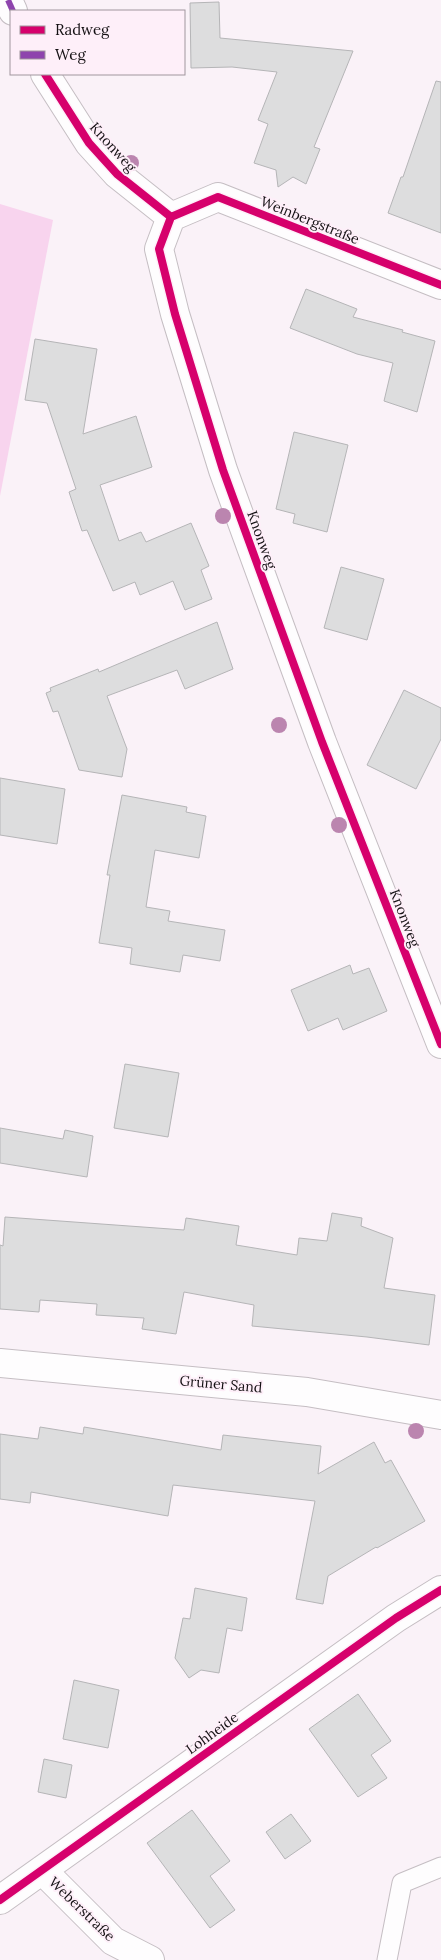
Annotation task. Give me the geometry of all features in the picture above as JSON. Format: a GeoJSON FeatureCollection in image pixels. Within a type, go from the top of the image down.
{"type":"FeatureCollection","features":[{"type":"Feature","properties":{"kind":"street","name":"Knonweg"},"geometry":{"type":"LineString","coordinates":[[46,75],[88,143],[117,174],[171,217],[159,249],[175,314],[223,470],[322,742],[441,1044]]}},
{"type":"Feature","properties":{"kind":"street","name":"Weinbergstraße"},"geometry":{"type":"LineString","coordinates":[[171,217],[218,197],[441,285]]}},
{"type":"Feature","properties":{"kind":"street","name":"Grüner Sand"},"geometry":{"type":"LineString","coordinates":[[0,1363],[307,1392],[441,1415]]}},
{"type":"Feature","properties":{"kind":"street","name":"Lohheide"},"geometry":{"type":"LineString","coordinates":[[0,1900],[396,1618],[441,1590]]}},
{"type":"Feature","properties":{"kind":"street","name":"Weberstraße"},"geometry":{"type":"LineString","coordinates":[[42,1870],[113,1940],[150,1960]]}},
{"type":"Feature","properties":{"kind":"lane"},"geometry":{"type":"LineString","coordinates":[[387,1960],[402,1883],[441,1867]]}},
{"type":"Feature","properties":{"kind":"shaded area"},"geometry":{"type":"Polygon","coordinates":[[[0,204],[53,220],[0,496],[0,204]]]}},
{"type":"Feature","properties":{"kind":"building"},"geometry":{"type":"Polygon","coordinates":[[[219,2],[220,38],[353,51],[314,147],[320,149],[306,184],[293,177],[278,187],[276,170],[254,163],[268,124],[258,120],[277,72],[232,67],[191,68],[190,3],[219,2]]]}},
{"type":"Feature","properties":{"kind":"building"},"geometry":{"type":"Polygon","coordinates":[[[436,81],[441,82],[441,233],[388,213],[401,177],[403,177],[436,81]]]}},
{"type":"Feature","properties":{"kind":"building"},"geometry":{"type":"Polygon","coordinates":[[[306,289],[357,309],[353,317],[403,330],[402,332],[435,341],[417,412],[384,401],[393,363],[357,354],[290,328],[306,289]]]}},
{"type":"Feature","properties":{"kind":"building"},"geometry":{"type":"Polygon","coordinates":[[[35,339],[97,349],[83,434],[136,416],[152,467],[100,485],[119,541],[141,532],[146,542],[191,523],[209,566],[201,570],[212,599],[185,610],[173,581],[140,595],[135,582],[113,591],[87,530],[82,531],[69,492],[76,489],[47,403],[25,400],[35,339]]]}},
{"type":"Feature","properties":{"kind":"building"},"geometry":{"type":"Polygon","coordinates":[[[294,432],[348,445],[327,532],[293,523],[295,514],[276,509],[294,432]]]}},
{"type":"Feature","properties":{"kind":"building"},"geometry":{"type":"Polygon","coordinates":[[[341,567],[384,579],[367,640],[324,628],[341,567]]]}},
{"type":"Feature","properties":{"kind":"building"},"geometry":{"type":"Polygon","coordinates":[[[217,622],[233,669],[185,689],[177,670],[107,696],[127,749],[122,777],[79,770],[58,711],[53,712],[46,693],[51,691],[50,688],[98,669],[99,672],[217,622]]]}},
{"type":"Feature","properties":{"kind":"building"},"geometry":{"type":"Polygon","coordinates":[[[404,690],[441,708],[441,739],[416,789],[367,765],[404,690]]]}},
{"type":"Feature","properties":{"kind":"building"},"geometry":{"type":"Polygon","coordinates":[[[0,778],[65,789],[57,844],[0,835],[0,778]]]}},
{"type":"Feature","properties":{"kind":"building"},"geometry":{"type":"Polygon","coordinates":[[[122,795],[187,807],[186,812],[206,816],[199,858],[155,850],[146,907],[170,911],[168,921],[225,930],[220,961],[183,955],[180,972],[130,964],[132,948],[99,943],[110,875],[107,875],[122,795]]]}},
{"type":"Feature","properties":{"kind":"building"},"geometry":{"type":"Polygon","coordinates":[[[350,965],[353,974],[369,968],[387,1011],[343,1030],[338,1018],[308,1031],[291,990],[350,965]]]}},
{"type":"Feature","properties":{"kind":"building"},"geometry":{"type":"Polygon","coordinates":[[[125,1064],[179,1073],[168,1137],[114,1128],[125,1064]]]}},
{"type":"Feature","properties":{"kind":"building"},"geometry":{"type":"Polygon","coordinates":[[[0,1128],[63,1139],[65,1130],[93,1136],[87,1177],[0,1163],[0,1128]]]}},
{"type":"Feature","properties":{"kind":"building"},"geometry":{"type":"Polygon","coordinates":[[[332,1213],[362,1218],[361,1226],[393,1238],[384,1288],[435,1295],[429,1345],[252,1326],[254,1305],[184,1292],[176,1334],[142,1329],[144,1318],[96,1315],[97,1304],[40,1300],[39,1312],[0,1309],[0,1245],[3,1246],[5,1217],[184,1230],[186,1218],[239,1226],[236,1245],[297,1255],[299,1238],[327,1241],[332,1213]]]}},
{"type":"Feature","properties":{"kind":"building"},"geometry":{"type":"Polygon","coordinates":[[[40,1427],[83,1434],[84,1427],[221,1450],[223,1435],[321,1446],[318,1474],[374,1442],[385,1463],[391,1460],[425,1521],[376,1547],[328,1576],[323,1604],[296,1599],[315,1501],[173,1485],[168,1516],[31,1492],[30,1503],[0,1499],[0,1434],[38,1439],[40,1427]]]}},
{"type":"Feature","properties":{"kind":"building"},"geometry":{"type":"Polygon","coordinates":[[[195,1588],[247,1598],[242,1631],[227,1628],[219,1673],[201,1670],[189,1678],[175,1658],[183,1618],[190,1619],[195,1588]]]}},
{"type":"Feature","properties":{"kind":"building"},"geometry":{"type":"Polygon","coordinates":[[[74,1680],[119,1690],[108,1748],[63,1739],[74,1680]]]}},
{"type":"Feature","properties":{"kind":"building"},"geometry":{"type":"Polygon","coordinates":[[[358,1694],[391,1741],[371,1755],[387,1778],[358,1797],[309,1729],[358,1694]]]}},
{"type":"Feature","properties":{"kind":"building"},"geometry":{"type":"Polygon","coordinates":[[[44,1759],[72,1765],[66,1798],[38,1792],[44,1759]]]}},
{"type":"Feature","properties":{"kind":"building"},"geometry":{"type":"Polygon","coordinates":[[[192,1810],[230,1861],[210,1876],[235,1910],[210,1928],[147,1843],[192,1810]]]}},
{"type":"Feature","properties":{"kind":"building"},"geometry":{"type":"Polygon","coordinates":[[[291,1814],[311,1841],[285,1859],[266,1832],[291,1814]]]}},
{"type":"Feature","properties":{"kind":"marked path"},"geometry":{"type":"LineString","coordinates":[[8,0],[13,10]]}},
{"type":"Feature","properties":{"kind":"cycle path"},"geometry":{"type":"LineString","coordinates":[[46,75],[89,143],[117,174],[171,217]]}},
{"type":"Feature","properties":{"kind":"cycle path"},"geometry":{"type":"LineString","coordinates":[[171,217],[218,197],[441,285]]}},
{"type":"Feature","properties":{"kind":"cycle path"},"geometry":{"type":"LineString","coordinates":[[171,217],[159,249],[175,314],[223,470],[322,742],[441,1044]]}},
{"type":"Feature","properties":{"kind":"cycle path"},"geometry":{"type":"LineString","coordinates":[[0,1900],[396,1618],[441,1590]]}}]}
